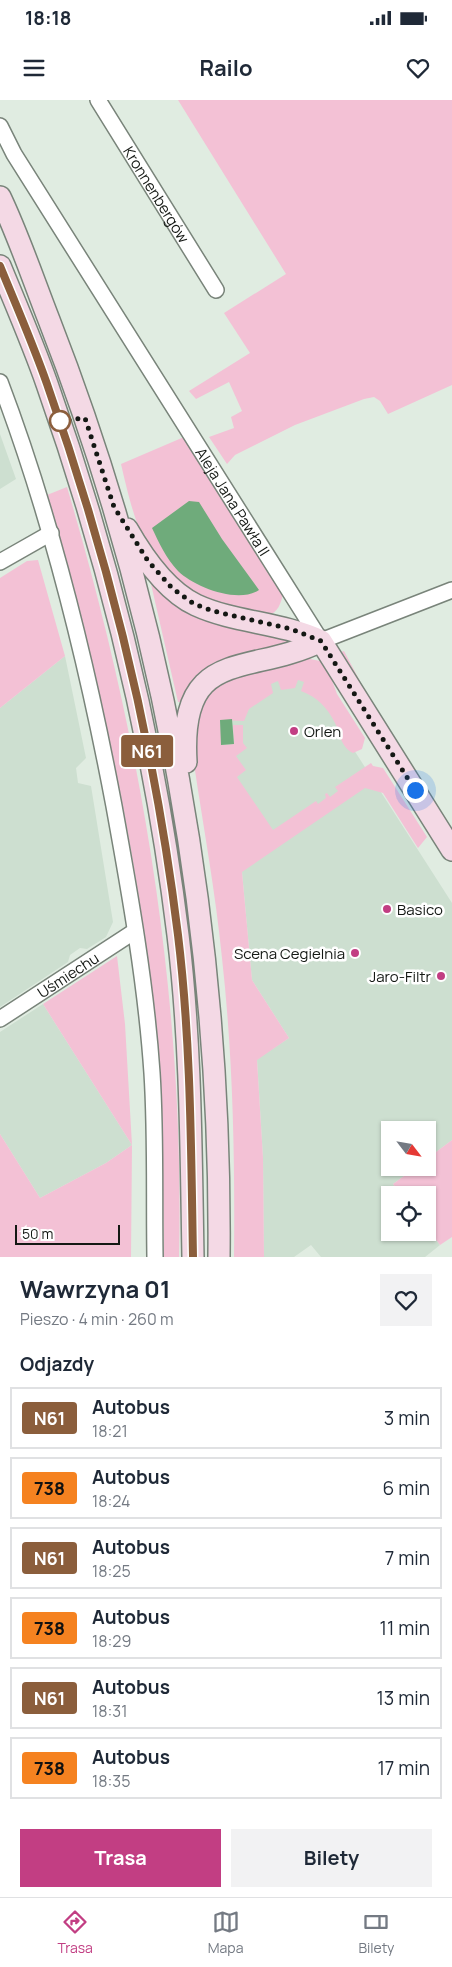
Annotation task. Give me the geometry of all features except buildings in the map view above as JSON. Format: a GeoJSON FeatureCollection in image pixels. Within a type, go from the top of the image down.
{"type":"FeatureCollection","features":[{"type":"Feature","properties":{"kind":"main road"},"geometry":{"type":"LineString","coordinates":[[0,197],[62,353],[114,507],[155,665],[188,828],[205,968],[218,1137],[218,1257]]}},
{"type":"Feature","properties":{"kind":"main road"},"geometry":{"type":"LineString","coordinates":[[0,266],[47,382],[75,465],[112,595],[131,672],[162,831],[178,935],[186,1021],[193,1257]]}},
{"type":"Feature","properties":{"kind":"main road"},"geometry":{"type":"LineString","coordinates":[[114,507],[148,561],[172,588],[194,604],[213,611],[288,628],[321,641]]}},
{"type":"Feature","properties":{"kind":"main road"},"geometry":{"type":"LineString","coordinates":[[188,828],[184,732],[190,706],[200,690],[226,668],[303,650],[321,641]]}},
{"type":"Feature","properties":{"kind":"main road","name":"Aleja Jana Pawła II"},"geometry":{"type":"LineString","coordinates":[[321,641],[452,850]]}},
{"type":"Feature","properties":{"kind":"street","name":"Kronnenbergów"},"geometry":{"type":"LineString","coordinates":[[98,100],[216,290]]}},
{"type":"Feature","properties":{"kind":"street","name":"Aleja Jana Pawła II"},"geometry":{"type":"LineString","coordinates":[[0,126],[14,154],[321,641]]}},
{"type":"Feature","properties":{"kind":"street"},"geometry":{"type":"LineString","coordinates":[[0,382],[51,533],[98,720],[135,931],[152,1073],[155,1257]]}},
{"type":"Feature","properties":{"kind":"street"},"geometry":{"type":"LineString","coordinates":[[0,562],[51,533]]}},
{"type":"Feature","properties":{"kind":"street"},"geometry":{"type":"LineString","coordinates":[[321,641],[452,590]]}},
{"type":"Feature","properties":{"kind":"street","name":"Uśmiechu"},"geometry":{"type":"LineString","coordinates":[[0,1019],[135,931]]}},
{"type":"Feature","properties":{"kind":"shaded area"},"geometry":{"type":"Polygon","coordinates":[[[178,100],[452,100],[452,385],[388,414],[380,401],[374,397],[364,399],[295,425],[235,455],[227,464],[209,437],[234,428],[231,417],[242,411],[229,382],[196,399],[189,391],[250,353],[224,313],[286,274],[178,100]]]}},
{"type":"Feature","properties":{"kind":"shaded area"},"geometry":{"type":"Polygon","coordinates":[[[0,434],[16,479],[0,489],[0,434]]]}},
{"type":"Feature","properties":{"kind":"shaded area"},"geometry":{"type":"Polygon","coordinates":[[[184,437],[283,594],[278,607],[271,614],[261,615],[227,607],[187,591],[178,584],[151,552],[141,533],[121,464],[184,437]]]}},
{"type":"Feature","properties":{"kind":"shaded area"},"geometry":{"type":"Polygon","coordinates":[[[67,487],[117,676],[137,772],[153,868],[166,965],[174,1062],[179,1159],[179,1257],[164,1257],[162,1149],[156,1041],[149,970],[131,850],[94,672],[47,495],[67,487]]]}},
{"type":"Feature","properties":{"kind":"shaded area"},"geometry":{"type":"Polygon","coordinates":[[[189,501],[199,502],[222,539],[259,590],[250,594],[240,595],[217,592],[194,583],[174,566],[163,550],[152,528],[189,501]]]}},
{"type":"Feature","properties":{"kind":"shaded area"},"geometry":{"type":"Polygon","coordinates":[[[38,560],[65,656],[0,708],[0,578],[27,561],[38,560]]]}},
{"type":"Feature","properties":{"kind":"shaded area"},"geometry":{"type":"Polygon","coordinates":[[[153,583],[295,642],[187,693],[182,702],[178,702],[151,584],[153,583]]]}},
{"type":"Feature","properties":{"kind":"shaded area"},"geometry":{"type":"Polygon","coordinates":[[[344,651],[371,702],[338,653],[344,651]]]}},
{"type":"Feature","properties":{"kind":"shaded area"},"geometry":{"type":"Polygon","coordinates":[[[65,656],[86,758],[76,768],[78,783],[91,786],[113,922],[106,937],[87,949],[80,948],[70,955],[68,962],[0,1007],[0,708],[65,656]]]}},
{"type":"Feature","properties":{"kind":"shaded area"},"geometry":{"type":"Polygon","coordinates":[[[310,659],[320,661],[327,667],[337,694],[365,738],[362,749],[353,753],[346,747],[325,707],[312,696],[301,691],[304,682],[298,680],[295,688],[281,690],[278,681],[271,684],[273,693],[249,709],[244,721],[220,720],[222,745],[234,744],[233,725],[243,725],[243,743],[247,748],[236,756],[246,770],[237,777],[273,830],[316,801],[318,804],[326,798],[325,794],[327,793],[330,797],[338,791],[335,787],[371,763],[373,766],[383,768],[427,837],[418,848],[383,793],[365,788],[242,872],[252,980],[289,1038],[257,1060],[263,1158],[264,1257],[234,1257],[234,1145],[229,1032],[216,904],[191,743],[192,723],[209,689],[218,681],[295,660],[310,659]]]}},
{"type":"Feature","properties":{"kind":"shaded area"},"geometry":{"type":"Polygon","coordinates":[[[304,672],[452,903],[452,1140],[436,1152],[436,1121],[381,1121],[381,1176],[404,1176],[393,1184],[394,1186],[381,1186],[381,1241],[436,1240],[440,1245],[425,1257],[321,1257],[311,1245],[294,1257],[264,1257],[263,1158],[257,1059],[289,1038],[252,980],[242,872],[215,724],[250,687],[304,672]]]}},
{"type":"Feature","properties":{"kind":"shaded area"},"geometry":{"type":"Polygon","coordinates":[[[232,719],[234,744],[221,745],[220,720],[232,719]]]}},
{"type":"Feature","properties":{"kind":"shaded area"},"geometry":{"type":"Polygon","coordinates":[[[117,956],[125,1024],[132,1145],[43,1004],[117,956]]]}},
{"type":"Feature","properties":{"kind":"shaded area"},"geometry":{"type":"Polygon","coordinates":[[[43,1004],[132,1145],[106,1163],[40,1198],[0,1134],[0,1032],[43,1004]]]}},
{"type":"Feature","properties":{"kind":"shaded area"},"geometry":{"type":"Polygon","coordinates":[[[0,1134],[40,1198],[106,1163],[132,1145],[131,1257],[0,1257],[0,1134]]]}},
{"type":"Feature","properties":{"kind":"shaded area"},"geometry":{"type":"Polygon","coordinates":[[[452,1140],[452,1237],[440,1245],[436,1240],[436,1186],[394,1186],[393,1184],[404,1176],[436,1176],[436,1152],[452,1140]]]}},
{"type":"Feature","properties":{"kind":"bus line","name":"N61"},"geometry":{"type":"LineString","coordinates":[[0,266],[47,382],[75,465],[112,595],[131,672],[147,751],[162,831],[178,935],[186,1021],[193,1257]]}},
{"type":"Feature","properties":{"kind":"place","name":"Orlen"},"geometry":{"type":"Point","coordinates":[294,731]}},
{"type":"Feature","properties":{"kind":"place","name":"Basico"},"geometry":{"type":"Point","coordinates":[387,909]}},
{"type":"Feature","properties":{"kind":"place","name":"Scena Cegielnia"},"geometry":{"type":"Point","coordinates":[355,953]}},
{"type":"Feature","properties":{"kind":"place","name":"Jaro-Filtr"},"geometry":{"type":"Point","coordinates":[441,976]}},
{"type":"Feature","properties":{"kind":"route"},"geometry":{"type":"LineString","coordinates":[[60,421],[85,418],[114,507],[148,561],[172,588],[194,604],[213,611],[281,626],[302,632],[321,641],[415,790]]}}]}
